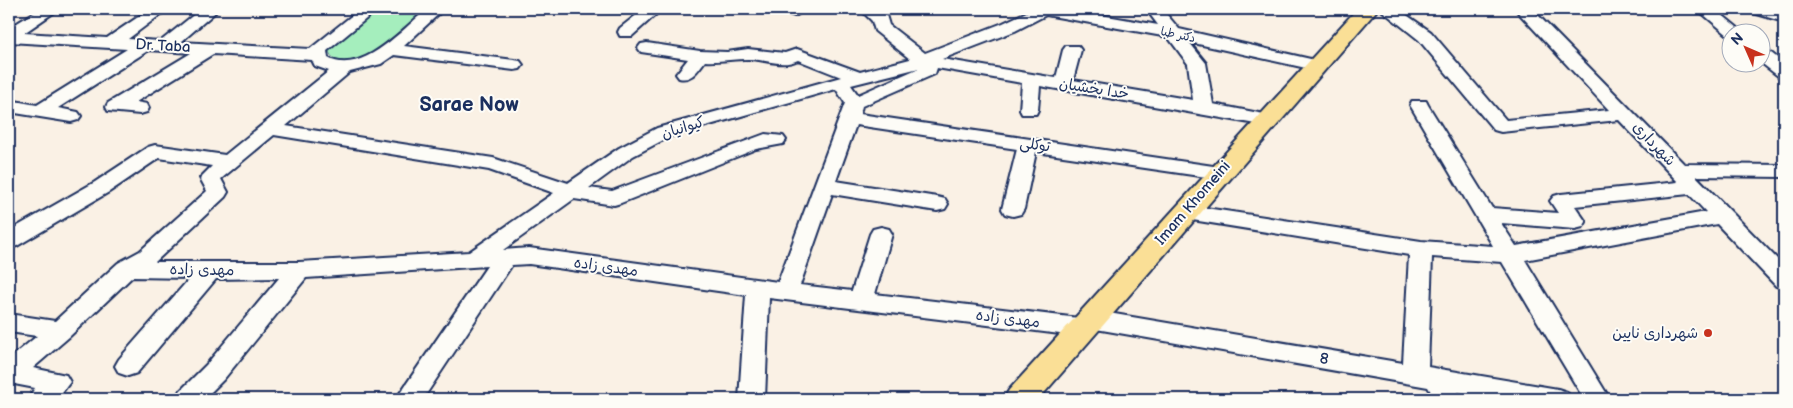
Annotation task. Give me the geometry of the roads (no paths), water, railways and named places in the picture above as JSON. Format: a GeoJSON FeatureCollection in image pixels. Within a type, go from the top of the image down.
{"type":"FeatureCollection","features":[{"type":"Feature","properties":{"kind":"main road","name":"Imam Khomeini"},"geometry":{"type":"LineString","coordinates":[[1020,399],[1315,65],[1368,9]]}},
{"type":"Feature","properties":{"kind":"street"},"geometry":{"type":"LineString","coordinates":[[9,36],[51,9]]}},
{"type":"Feature","properties":{"kind":"street"},"geometry":{"type":"LineString","coordinates":[[111,43],[160,9]]}},
{"type":"Feature","properties":{"kind":"street"},"geometry":{"type":"LineString","coordinates":[[165,46],[211,9]]}},
{"type":"Feature","properties":{"kind":"street"},"geometry":{"type":"LineString","coordinates":[[370,9],[319,49],[317,55],[319,60],[324,64],[345,67],[370,62],[381,57],[436,9]]}},
{"type":"Feature","properties":{"kind":"street"},"geometry":{"type":"LineString","coordinates":[[626,32],[654,9]]}},
{"type":"Feature","properties":{"kind":"street"},"geometry":{"type":"LineString","coordinates":[[868,9],[880,19],[881,27],[911,49],[922,61]]}},
{"type":"Feature","properties":{"kind":"street","name":"کیوانیان"},"geometry":{"type":"LineString","coordinates":[[474,260],[626,152],[664,132],[745,110],[786,96],[922,61],[1009,27],[1043,9]]}},
{"type":"Feature","properties":{"kind":"street","name":"دکتر طبا"},"geometry":{"type":"LineString","coordinates":[[1043,9],[1173,33],[1315,65]]}},
{"type":"Feature","properties":{"kind":"street"},"geometry":{"type":"LineString","coordinates":[[1154,9],[1197,63],[1201,78],[1200,92],[1206,108]]}},
{"type":"Feature","properties":{"kind":"street"},"geometry":{"type":"LineString","coordinates":[[1388,9],[1425,36],[1501,126],[1625,114]]}},
{"type":"Feature","properties":{"kind":"street","name":"شهرداری"},"geometry":{"type":"LineString","coordinates":[[1523,9],[1784,278]]}},
{"type":"Feature","properties":{"kind":"street"},"geometry":{"type":"LineString","coordinates":[[1705,9],[1721,22]]}},
{"type":"Feature","properties":{"kind":"street"},"geometry":{"type":"LineString","coordinates":[[1756,9],[1784,17]]}},
{"type":"Feature","properties":{"kind":"street","name":"Dr. Taba"},"geometry":{"type":"LineString","coordinates":[[9,36],[317,55]]}},
{"type":"Feature","properties":{"kind":"street"},"geometry":{"type":"LineString","coordinates":[[40,111],[146,45]]}},
{"type":"Feature","properties":{"kind":"street"},"geometry":{"type":"LineString","coordinates":[[647,48],[700,56],[727,57],[748,54],[787,59],[797,54],[850,80],[852,111],[786,291]]}},
{"type":"Feature","properties":{"kind":"street"},"geometry":{"type":"LineString","coordinates":[[140,108],[116,106],[208,49]]}},
{"type":"Feature","properties":{"kind":"street"},"geometry":{"type":"LineString","coordinates":[[390,49],[514,65]]}},
{"type":"Feature","properties":{"kind":"street"},"geometry":{"type":"LineString","coordinates":[[1063,84],[1072,50]]}},
{"type":"Feature","properties":{"kind":"street"},"geometry":{"type":"LineString","coordinates":[[685,74],[700,56]]}},
{"type":"Feature","properties":{"kind":"street","name":"خدا بخشیان"},"geometry":{"type":"LineString","coordinates":[[922,61],[1206,108],[1267,120]]}},
{"type":"Feature","properties":{"kind":"street"},"geometry":{"type":"LineString","coordinates":[[1770,61],[1784,72]]}},
{"type":"Feature","properties":{"kind":"street"},"geometry":{"type":"LineString","coordinates":[[852,111],[944,64]]}},
{"type":"Feature","properties":{"kind":"street"},"geometry":{"type":"LineString","coordinates":[[9,373],[60,331],[126,269],[148,256],[218,192],[210,178],[345,67]]}},
{"type":"Feature","properties":{"kind":"street"},"geometry":{"type":"LineString","coordinates":[[1029,110],[1031,79]]}},
{"type":"Feature","properties":{"kind":"street"},"geometry":{"type":"LineString","coordinates":[[1419,105],[1598,399]]}},
{"type":"Feature","properties":{"kind":"street"},"geometry":{"type":"LineString","coordinates":[[9,106],[71,116]]}},
{"type":"Feature","properties":{"kind":"street","name":"توکلی"},"geometry":{"type":"LineString","coordinates":[[852,111],[1028,144],[1220,173]]}},
{"type":"Feature","properties":{"kind":"street"},"geometry":{"type":"LineString","coordinates":[[270,129],[492,164],[572,192],[614,198],[749,145],[765,140],[776,140]]}},
{"type":"Feature","properties":{"kind":"street"},"geometry":{"type":"LineString","coordinates":[[1013,209],[1028,144]]}},
{"type":"Feature","properties":{"kind":"street"},"geometry":{"type":"LineString","coordinates":[[9,242],[102,187],[155,151],[230,162]]}},
{"type":"Feature","properties":{"kind":"street"},"geometry":{"type":"LineString","coordinates":[[1678,170],[1784,171]]}},
{"type":"Feature","properties":{"kind":"street"},"geometry":{"type":"LineString","coordinates":[[824,186],[937,204]]}},
{"type":"Feature","properties":{"kind":"street"},"geometry":{"type":"LineString","coordinates":[[1484,214],[1575,222],[1561,201],[1695,187]]}},
{"type":"Feature","properties":{"kind":"street"},"geometry":{"type":"LineString","coordinates":[[1186,212],[1421,249],[1510,255],[1722,216]]}},
{"type":"Feature","properties":{"kind":"street"},"geometry":{"type":"LineString","coordinates":[[861,301],[880,234]]}},
{"type":"Feature","properties":{"kind":"street"},"geometry":{"type":"LineString","coordinates":[[1421,249],[1433,384]]}},
{"type":"Feature","properties":{"kind":"street","name":"مهدی زاده"},"geometry":{"type":"LineString","coordinates":[[126,269],[210,271],[299,270],[529,256],[861,301],[1087,324]]}},
{"type":"Feature","properties":{"kind":"street"},"geometry":{"type":"LineString","coordinates":[[409,399],[505,258]]}},
{"type":"Feature","properties":{"kind":"street"},"geometry":{"type":"LineString","coordinates":[[188,399],[215,372],[299,270]]}},
{"type":"Feature","properties":{"kind":"street"},"geometry":{"type":"LineString","coordinates":[[128,366],[210,271]]}},
{"type":"Feature","properties":{"kind":"street"},"geometry":{"type":"LineString","coordinates":[[752,399],[758,288]]}},
{"type":"Feature","properties":{"kind":"street"},"geometry":{"type":"LineString","coordinates":[[9,323],[60,331]]}},
{"type":"Feature","properties":{"kind":"street","name":"8"},"geometry":{"type":"LineString","coordinates":[[1087,324],[1433,384],[1558,399]]}},
{"type":"Feature","properties":{"kind":"street"},"geometry":{"type":"LineString","coordinates":[[9,373],[57,382],[41,399]]}},
{"type":"Feature","properties":{"kind":"place","name":"شهرداری نایین"},"geometry":{"type":"Point","coordinates":[1708,333]}},
{"type":"Feature","properties":{"kind":"district","name":"Sarae Now"},"geometry":{"type":"Point","coordinates":[469,105]}}]}
